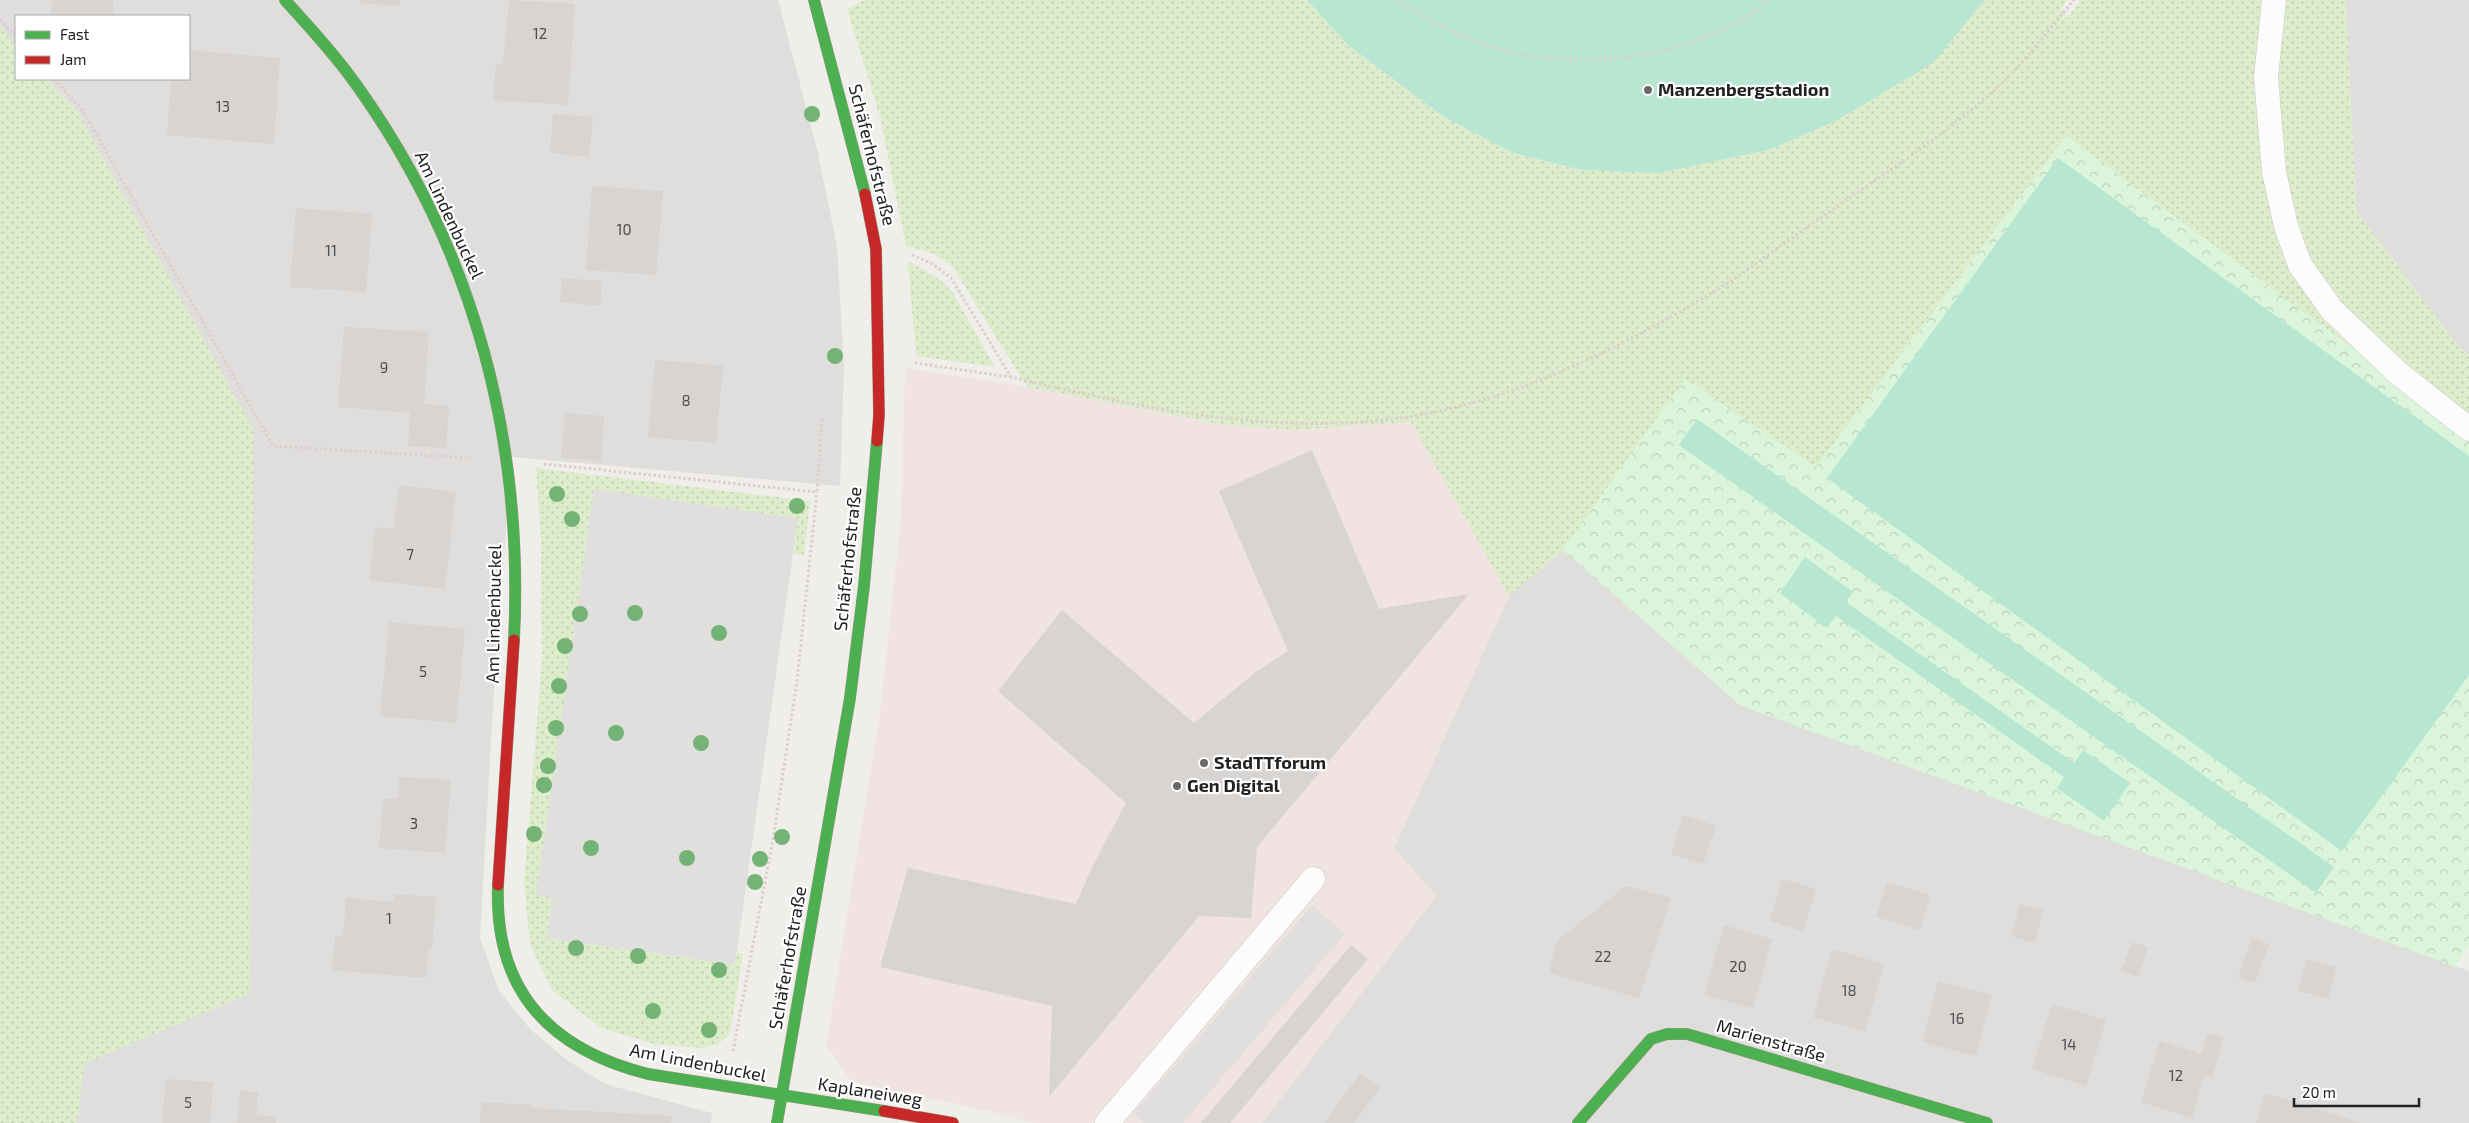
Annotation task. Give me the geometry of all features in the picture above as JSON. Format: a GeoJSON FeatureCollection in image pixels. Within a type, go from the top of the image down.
{"type":"FeatureCollection","features":[{"type":"Feature","properties":{"kind":"street","name":"Am Lindenbuckel"},"geometry":{"type":"LineString","coordinates":[[285,0],[305,20],[361,90],[408,163],[463,282],[487,354],[499,412],[506,460],[515,566],[514,636],[497,900],[502,945],[515,983],[533,1010],[553,1030],[581,1049],[619,1066],[782,1096]]}},
{"type":"Feature","properties":{"kind":"street","name":"Schäferhofstraße"},"geometry":{"type":"LineString","coordinates":[[778,1123],[850,698],[864,586],[879,415],[876,249],[864,186],[814,0]]}},
{"type":"Feature","properties":{"kind":"street","name":"Marienstraße"},"geometry":{"type":"LineString","coordinates":[[1578,1123],[1651,1039],[1667,1034],[1687,1034],[1987,1123]]}},
{"type":"Feature","properties":{"kind":"street","name":"Kaplaneiweg"},"geometry":{"type":"LineString","coordinates":[[782,1096],[953,1123]]}},
{"type":"Feature","properties":{"kind":"lane"},"geometry":{"type":"LineString","coordinates":[[2274,0],[2266,77],[2274,172],[2286,226],[2300,265],[2332,310],[2398,373],[2469,429]]}},
{"type":"Feature","properties":{"kind":"lane"},"geometry":{"type":"LineString","coordinates":[[1107,1123],[1313,879]]}},
{"type":"Feature","properties":{"kind":"path"},"geometry":{"type":"LineString","coordinates":[[1397,0],[1438,26],[1479,42],[1522,54],[1563,59],[1645,55],[1688,43],[1721,32],[1770,0]]}},
{"type":"Feature","properties":{"kind":"path"},"geometry":{"type":"LineString","coordinates":[[910,362],[1011,377],[1114,401],[1211,417],[1316,424],[1376,421],[1436,413],[1526,386],[1638,334],[1712,292],[1921,148],[2003,81],[2074,0]]}},
{"type":"Feature","properties":{"kind":"path"},"geometry":{"type":"LineString","coordinates":[[0,20],[15,36]]}},
{"type":"Feature","properties":{"kind":"path"},"geometry":{"type":"LineString","coordinates":[[55,80],[83,111],[273,446],[506,460],[817,492]]}},
{"type":"Feature","properties":{"kind":"path"},"geometry":{"type":"LineString","coordinates":[[876,249],[903,251],[933,264],[951,278],[1011,377]]}},
{"type":"Feature","properties":{"kind":"path"},"geometry":{"type":"LineString","coordinates":[[726,1087],[773,839],[790,730],[817,492],[822,418]]}},
{"type":"Feature","properties":{"kind":"shaded area"},"geometry":{"type":"Polygon","coordinates":[[[0,0],[778,0],[817,149],[837,246],[844,367],[840,486],[512,457],[496,653],[480,938],[499,991],[530,1029],[567,1060],[605,1084],[712,1113],[711,1123],[77,1123],[83,1064],[250,993],[79,114],[48,80],[190,80],[190,15],[15,15],[15,44],[0,26],[0,0]]]}},
{"type":"Feature","properties":{"kind":"shaded area"},"geometry":{"type":"Polygon","coordinates":[[[2346,0],[2469,0],[2469,355],[2459,347],[2356,211],[2346,0]]]}},
{"type":"Feature","properties":{"kind":"shaded area"},"geometry":{"type":"Polygon","coordinates":[[[905,368],[1027,387],[1225,425],[1297,430],[1411,422],[1509,596],[1394,848],[1436,896],[1262,1123],[1034,1123],[993,1112],[852,1082],[826,1045],[880,712],[901,519],[905,368]]]}},
{"type":"Feature","properties":{"kind":"shaded area"},"geometry":{"type":"Polygon","coordinates":[[[594,489],[798,518],[735,965],[547,938],[553,898],[536,896],[594,489]]]}},
{"type":"Feature","properties":{"kind":"shaded area"},"geometry":{"type":"Polygon","coordinates":[[[1563,550],[1740,705],[2469,971],[2469,1123],[1262,1123],[1436,896],[1394,848],[1509,596],[1563,550]]]}},
{"type":"Feature","properties":{"kind":"shaded area"},"geometry":{"type":"Polygon","coordinates":[[[1312,905],[1345,934],[1183,1123],[1144,1123],[1133,1114],[1312,905]]]}},
{"type":"Feature","properties":{"kind":"green space"},"geometry":{"type":"Polygon","coordinates":[[[864,0],[1307,0],[1348,45],[1444,117],[1513,153],[1582,170],[1659,173],[1769,150],[1836,121],[1933,63],[1985,0],[2068,0],[2061,8],[2067,18],[2082,0],[2268,0],[2294,267],[2355,350],[2066,136],[1816,467],[1685,379],[1563,550],[1509,596],[1411,422],[1297,430],[1225,425],[1027,387],[952,266],[934,254],[906,246],[880,117],[847,9],[864,0]]]}},
{"type":"Feature","properties":{"kind":"green space","name":"Manzenbergstadion"},"geometry":{"type":"Polygon","coordinates":[[[1307,0],[1985,0],[1933,63],[1836,121],[1769,150],[1659,173],[1582,170],[1513,153],[1444,117],[1348,45],[1307,0]]]}},
{"type":"Feature","properties":{"kind":"green space"},"geometry":{"type":"Polygon","coordinates":[[[2281,0],[2346,0],[2356,211],[2459,347],[2469,355],[2469,420],[2338,306],[2307,266],[2282,168],[2273,78],[2281,0]]]}},
{"type":"Feature","properties":{"kind":"green space"},"geometry":{"type":"Polygon","coordinates":[[[0,26],[15,44],[15,80],[48,80],[79,114],[254,431],[250,993],[84,1064],[77,1123],[0,1123],[0,26]]]}},
{"type":"Feature","properties":{"kind":"green space"},"geometry":{"type":"Polygon","coordinates":[[[2066,136],[2469,437],[2469,945],[2456,967],[1740,705],[1563,550],[1685,379],[1816,467],[2066,136]]]}},
{"type":"Feature","properties":{"kind":"green space"},"geometry":{"type":"Polygon","coordinates":[[[2058,158],[2469,456],[2469,675],[2342,851],[1827,478],[2058,158]]]}},
{"type":"Feature","properties":{"kind":"green space"},"geometry":{"type":"Polygon","coordinates":[[[908,261],[941,280],[953,293],[995,367],[916,356],[908,261]]]}},
{"type":"Feature","properties":{"kind":"green space"},"geometry":{"type":"Polygon","coordinates":[[[1697,419],[2334,867],[2316,893],[1679,445],[1697,419]]]}},
{"type":"Feature","properties":{"kind":"green space"},"geometry":{"type":"Polygon","coordinates":[[[536,468],[810,501],[804,556],[794,554],[798,518],[594,490],[554,777],[553,898],[547,938],[735,965],[737,953],[743,954],[730,1034],[717,1045],[701,1048],[654,1044],[601,1028],[552,990],[530,944],[524,882],[542,658],[541,543],[536,468]]]}},
{"type":"Feature","properties":{"kind":"green space"},"geometry":{"type":"Polygon","coordinates":[[[1805,557],[1853,592],[1846,602],[2074,763],[2083,750],[2130,783],[2104,821],[2057,788],[2064,777],[1836,616],[1827,628],[1780,593],[1805,557]]]}},
{"type":"Feature","properties":{"kind":"building"},"geometry":{"type":"Polygon","coordinates":[[[52,0],[113,0],[113,15],[51,14],[52,0]]]}},
{"type":"Feature","properties":{"kind":"building"},"geometry":{"type":"Polygon","coordinates":[[[360,0],[400,0],[400,6],[360,3],[360,0]]]}},
{"type":"Feature","properties":{"kind":"building"},"geometry":{"type":"Polygon","coordinates":[[[509,0],[575,4],[568,105],[493,100],[496,64],[503,65],[509,0]]]}},
{"type":"Feature","properties":{"kind":"building"},"geometry":{"type":"Polygon","coordinates":[[[190,50],[280,58],[274,144],[167,135],[171,80],[190,80],[190,50]]]}},
{"type":"Feature","properties":{"kind":"building"},"geometry":{"type":"Polygon","coordinates":[[[553,114],[593,117],[589,157],[550,153],[553,114]]]}},
{"type":"Feature","properties":{"kind":"building"},"geometry":{"type":"Polygon","coordinates":[[[592,186],[663,191],[656,275],[586,270],[592,186]]]}},
{"type":"Feature","properties":{"kind":"building"},"geometry":{"type":"Polygon","coordinates":[[[296,208],[372,214],[366,292],[290,287],[296,208]]]}},
{"type":"Feature","properties":{"kind":"building"},"geometry":{"type":"Polygon","coordinates":[[[562,278],[602,281],[600,306],[560,302],[562,278]]]}},
{"type":"Feature","properties":{"kind":"building"},"geometry":{"type":"Polygon","coordinates":[[[344,327],[429,332],[424,404],[449,406],[446,448],[408,446],[410,413],[338,407],[344,327]]]}},
{"type":"Feature","properties":{"kind":"building"},"geometry":{"type":"Polygon","coordinates":[[[655,360],[723,366],[716,443],[648,437],[655,360]]]}},
{"type":"Feature","properties":{"kind":"building"},"geometry":{"type":"Polygon","coordinates":[[[565,413],[604,416],[601,461],[561,458],[565,413]]]}},
{"type":"Feature","properties":{"kind":"building","name":"StadTTforum"},"geometry":{"type":"Polygon","coordinates":[[[1312,450],[1379,609],[1469,594],[1257,847],[1251,918],[1199,916],[1049,1097],[1052,1006],[880,967],[908,868],[1076,904],[1093,865],[1126,803],[998,691],[1062,610],[1194,723],[1256,672],[1288,651],[1219,491],[1312,450]]]}},
{"type":"Feature","properties":{"kind":"building"},"geometry":{"type":"Polygon","coordinates":[[[399,485],[456,492],[445,589],[369,580],[375,527],[394,529],[399,485]]]}},
{"type":"Feature","properties":{"kind":"building"},"geometry":{"type":"Polygon","coordinates":[[[389,622],[465,629],[456,723],[380,716],[389,622]]]}},
{"type":"Feature","properties":{"kind":"building"},"geometry":{"type":"Polygon","coordinates":[[[399,777],[451,780],[445,853],[379,848],[383,798],[398,799],[399,777]]]}},
{"type":"Feature","properties":{"kind":"building"},"geometry":{"type":"Polygon","coordinates":[[[1683,815],[1716,826],[1703,864],[1671,854],[1683,815]]]}},
{"type":"Feature","properties":{"kind":"building"},"geometry":{"type":"Polygon","coordinates":[[[1782,879],[1816,889],[1803,931],[1770,921],[1782,879]]]}},
{"type":"Feature","properties":{"kind":"building"},"geometry":{"type":"Polygon","coordinates":[[[1887,882],[1930,895],[1920,930],[1876,917],[1887,882]]]}},
{"type":"Feature","properties":{"kind":"building"},"geometry":{"type":"Polygon","coordinates":[[[1626,886],[1671,898],[1639,998],[1549,973],[1557,941],[1626,886]]]}},
{"type":"Feature","properties":{"kind":"building"},"geometry":{"type":"Polygon","coordinates":[[[394,894],[436,897],[432,950],[428,949],[426,978],[332,970],[335,936],[343,936],[346,898],[394,902],[394,894]]]}},
{"type":"Feature","properties":{"kind":"building"},"geometry":{"type":"Polygon","coordinates":[[[2020,904],[2043,910],[2035,943],[2011,936],[2020,904]]]}},
{"type":"Feature","properties":{"kind":"building"},"geometry":{"type":"Polygon","coordinates":[[[1724,925],[1772,939],[1753,1008],[1704,995],[1724,925]]]}},
{"type":"Feature","properties":{"kind":"building"},"geometry":{"type":"Polygon","coordinates":[[[2252,938],[2269,944],[2255,983],[2238,977],[2252,938]]]}},
{"type":"Feature","properties":{"kind":"building"},"geometry":{"type":"Polygon","coordinates":[[[2132,942],[2148,947],[2138,977],[2121,971],[2132,942]]]}},
{"type":"Feature","properties":{"kind":"building"},"geometry":{"type":"Polygon","coordinates":[[[1351,945],[1368,959],[1230,1123],[1201,1123],[1351,945]]]}},
{"type":"Feature","properties":{"kind":"building"},"geometry":{"type":"Polygon","coordinates":[[[1832,949],[1884,964],[1865,1032],[1813,1017],[1832,949]]]}},
{"type":"Feature","properties":{"kind":"building"},"geometry":{"type":"Polygon","coordinates":[[[2307,959],[2336,967],[2328,998],[2298,991],[2307,959]]]}},
{"type":"Feature","properties":{"kind":"building"},"geometry":{"type":"Polygon","coordinates":[[[1938,981],[1992,995],[1976,1056],[1922,1042],[1938,981]]]}},
{"type":"Feature","properties":{"kind":"building"},"geometry":{"type":"Polygon","coordinates":[[[2052,1004],[2106,1020],[2086,1086],[2032,1069],[2052,1004]]]}},
{"type":"Feature","properties":{"kind":"building"},"geometry":{"type":"Polygon","coordinates":[[[2208,1033],[2224,1038],[2212,1077],[2204,1075],[2192,1118],[2141,1102],[2160,1041],[2201,1054],[2208,1033]]]}},
{"type":"Feature","properties":{"kind":"building"},"geometry":{"type":"Polygon","coordinates":[[[1360,1073],[1380,1087],[1354,1123],[1325,1123],[1360,1073]]]}},
{"type":"Feature","properties":{"kind":"building"},"geometry":{"type":"Polygon","coordinates":[[[166,1079],[213,1082],[210,1123],[162,1123],[166,1079]]]}},
{"type":"Feature","properties":{"kind":"building"},"geometry":{"type":"Polygon","coordinates":[[[240,1091],[258,1092],[256,1115],[276,1117],[276,1123],[237,1123],[240,1091]]]}},
{"type":"Feature","properties":{"kind":"building"},"geometry":{"type":"Polygon","coordinates":[[[2265,1093],[2361,1123],[2256,1123],[2265,1093]]]}},
{"type":"Feature","properties":{"kind":"building"},"geometry":{"type":"Polygon","coordinates":[[[481,1102],[531,1105],[531,1108],[672,1116],[671,1123],[480,1123],[481,1102]]]}},
{"type":"Feature","properties":{"kind":"traffic: fast"},"geometry":{"type":"LineString","coordinates":[[285,0],[352,78],[400,152],[434,217],[462,283],[484,352],[500,422],[510,493],[515,566],[514,640]]}},
{"type":"Feature","properties":{"kind":"traffic: fast"},"geometry":{"type":"LineString","coordinates":[[814,0],[865,194]]}},
{"type":"Feature","properties":{"kind":"traffic: fast"},"geometry":{"type":"LineString","coordinates":[[777,1123],[850,698],[864,586],[877,441]]}},
{"type":"Feature","properties":{"kind":"traffic: fast"},"geometry":{"type":"LineString","coordinates":[[498,885],[499,922],[506,955],[518,984],[534,1010],[556,1031],[582,1049],[613,1063],[648,1074],[884,1111]]}},
{"type":"Feature","properties":{"kind":"traffic: fast"},"geometry":{"type":"LineString","coordinates":[[1578,1123],[1651,1039],[1667,1034],[1687,1034],[1987,1123]]}},
{"type":"Feature","properties":{"kind":"traffic: jam"},"geometry":{"type":"LineString","coordinates":[[865,194],[876,249],[879,415],[877,441]]}},
{"type":"Feature","properties":{"kind":"traffic: jam"},"geometry":{"type":"LineString","coordinates":[[498,885],[514,640]]}},
{"type":"Feature","properties":{"kind":"traffic: jam"},"geometry":{"type":"LineString","coordinates":[[884,1111],[953,1123]]}},
{"type":"Feature","properties":{"kind":"place","name":"Manzenbergstadion"},"geometry":{"type":"Point","coordinates":[1648,90]}},
{"type":"Feature","properties":{"kind":"place","name":"StadTTforum"},"geometry":{"type":"Point","coordinates":[1204,763]}},
{"type":"Feature","properties":{"kind":"place","name":"Gen Digital"},"geometry":{"type":"Point","coordinates":[1177,786]}}]}
